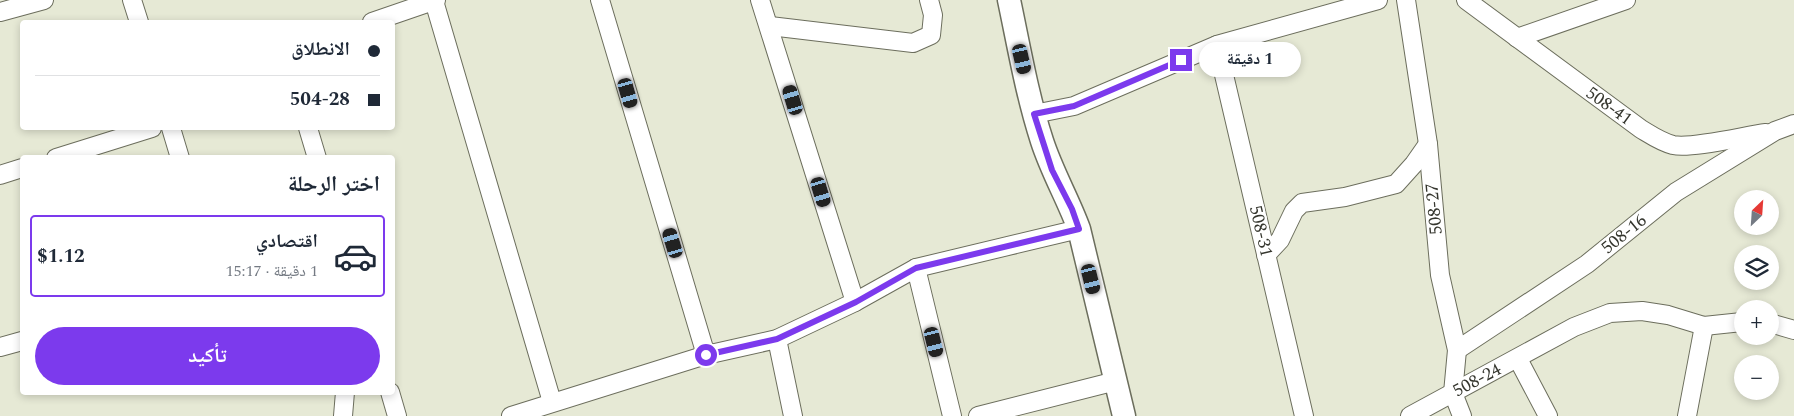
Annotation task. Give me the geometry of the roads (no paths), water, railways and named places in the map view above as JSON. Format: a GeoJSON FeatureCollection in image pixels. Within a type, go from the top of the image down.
{"type":"FeatureCollection","features":[{"type":"Feature","properties":{"kind":"street"},"geometry":{"type":"LineString","coordinates":[[0,12],[44,0]]}},
{"type":"Feature","properties":{"kind":"street"},"geometry":{"type":"LineString","coordinates":[[132,0],[138,20]]}},
{"type":"Feature","properties":{"kind":"street"},"geometry":{"type":"LineString","coordinates":[[378,20],[435,0],[552,402]]}},
{"type":"Feature","properties":{"kind":"street"},"geometry":{"type":"LineString","coordinates":[[600,0],[706,355]]}},
{"type":"Feature","properties":{"kind":"street"},"geometry":{"type":"LineString","coordinates":[[760,0],[770,26],[856,302]]}},
{"type":"Feature","properties":{"kind":"street"},"geometry":{"type":"LineString","coordinates":[[770,26],[913,43],[931,35],[933,15],[929,0]]}},
{"type":"Feature","properties":{"kind":"street"},"geometry":{"type":"LineString","coordinates":[[1009,0],[1034,114],[1052,170],[1072,209],[1079,229],[1124,416]]}},
{"type":"Feature","properties":{"kind":"street"},"geometry":{"type":"LineString","coordinates":[[1034,114],[1074,106],[1217,45],[1378,0]]}},
{"type":"Feature","properties":{"kind":"street","name":"508-27"},"geometry":{"type":"LineString","coordinates":[[1406,0],[1428,144],[1440,275],[1457,350],[1453,393],[1462,416]]}},
{"type":"Feature","properties":{"kind":"street","name":"508-41"},"geometry":{"type":"LineString","coordinates":[[1466,0],[1641,129],[1656,138],[1674,145],[1692,145],[1775,131]]}},
{"type":"Feature","properties":{"kind":"street"},"geometry":{"type":"LineString","coordinates":[[1517,38],[1626,0]]}},
{"type":"Feature","properties":{"kind":"street","name":"508-31"},"geometry":{"type":"LineString","coordinates":[[1217,45],[1304,416]]}},
{"type":"Feature","properties":{"kind":"street","name":"508-16"},"geometry":{"type":"LineString","coordinates":[[1457,350],[1586,264],[1676,192],[1775,131],[1794,124]]}},
{"type":"Feature","properties":{"kind":"street"},"geometry":{"type":"LineString","coordinates":[[66,155],[146,130]]}},
{"type":"Feature","properties":{"kind":"street"},"geometry":{"type":"LineString","coordinates":[[172,130],[179,155]]}},
{"type":"Feature","properties":{"kind":"street"},"geometry":{"type":"LineString","coordinates":[[309,130],[316,155]]}},
{"type":"Feature","properties":{"kind":"street"},"geometry":{"type":"LineString","coordinates":[[1266,255],[1280,240],[1294,211],[1302,203],[1345,197],[1396,184],[1414,164],[1428,144]]}},
{"type":"Feature","properties":{"kind":"street"},"geometry":{"type":"LineString","coordinates":[[0,175],[20,169]]}},
{"type":"Feature","properties":{"kind":"street"},"geometry":{"type":"LineString","coordinates":[[511,416],[706,355],[777,339],[856,302],[916,268],[1079,229]]}},
{"type":"Feature","properties":{"kind":"street"},"geometry":{"type":"LineString","coordinates":[[916,268],[952,416]]}},
{"type":"Feature","properties":{"kind":"street","name":"508-24"},"geometry":{"type":"LineString","coordinates":[[1410,416],[1574,327],[1610,313],[1642,311],[1668,315],[1704,326]]}},
{"type":"Feature","properties":{"kind":"street"},"geometry":{"type":"LineString","coordinates":[[1687,416],[1704,326],[1734,323]]}},
{"type":"Feature","properties":{"kind":"street"},"geometry":{"type":"LineString","coordinates":[[1779,326],[1794,330]]}},
{"type":"Feature","properties":{"kind":"street"},"geometry":{"type":"LineString","coordinates":[[777,339],[793,416]]}},
{"type":"Feature","properties":{"kind":"street"},"geometry":{"type":"LineString","coordinates":[[0,348],[20,342]]}},
{"type":"Feature","properties":{"kind":"street"},"geometry":{"type":"LineString","coordinates":[[1518,359],[1548,416]]}},
{"type":"Feature","properties":{"kind":"street"},"geometry":{"type":"LineString","coordinates":[[978,416],[1116,380]]}},
{"type":"Feature","properties":{"kind":"street"},"geometry":{"type":"LineString","coordinates":[[343,416],[345,395]]}},
{"type":"Feature","properties":{"kind":"street"},"geometry":{"type":"LineString","coordinates":[[391,395],[397,416]]}}]}
